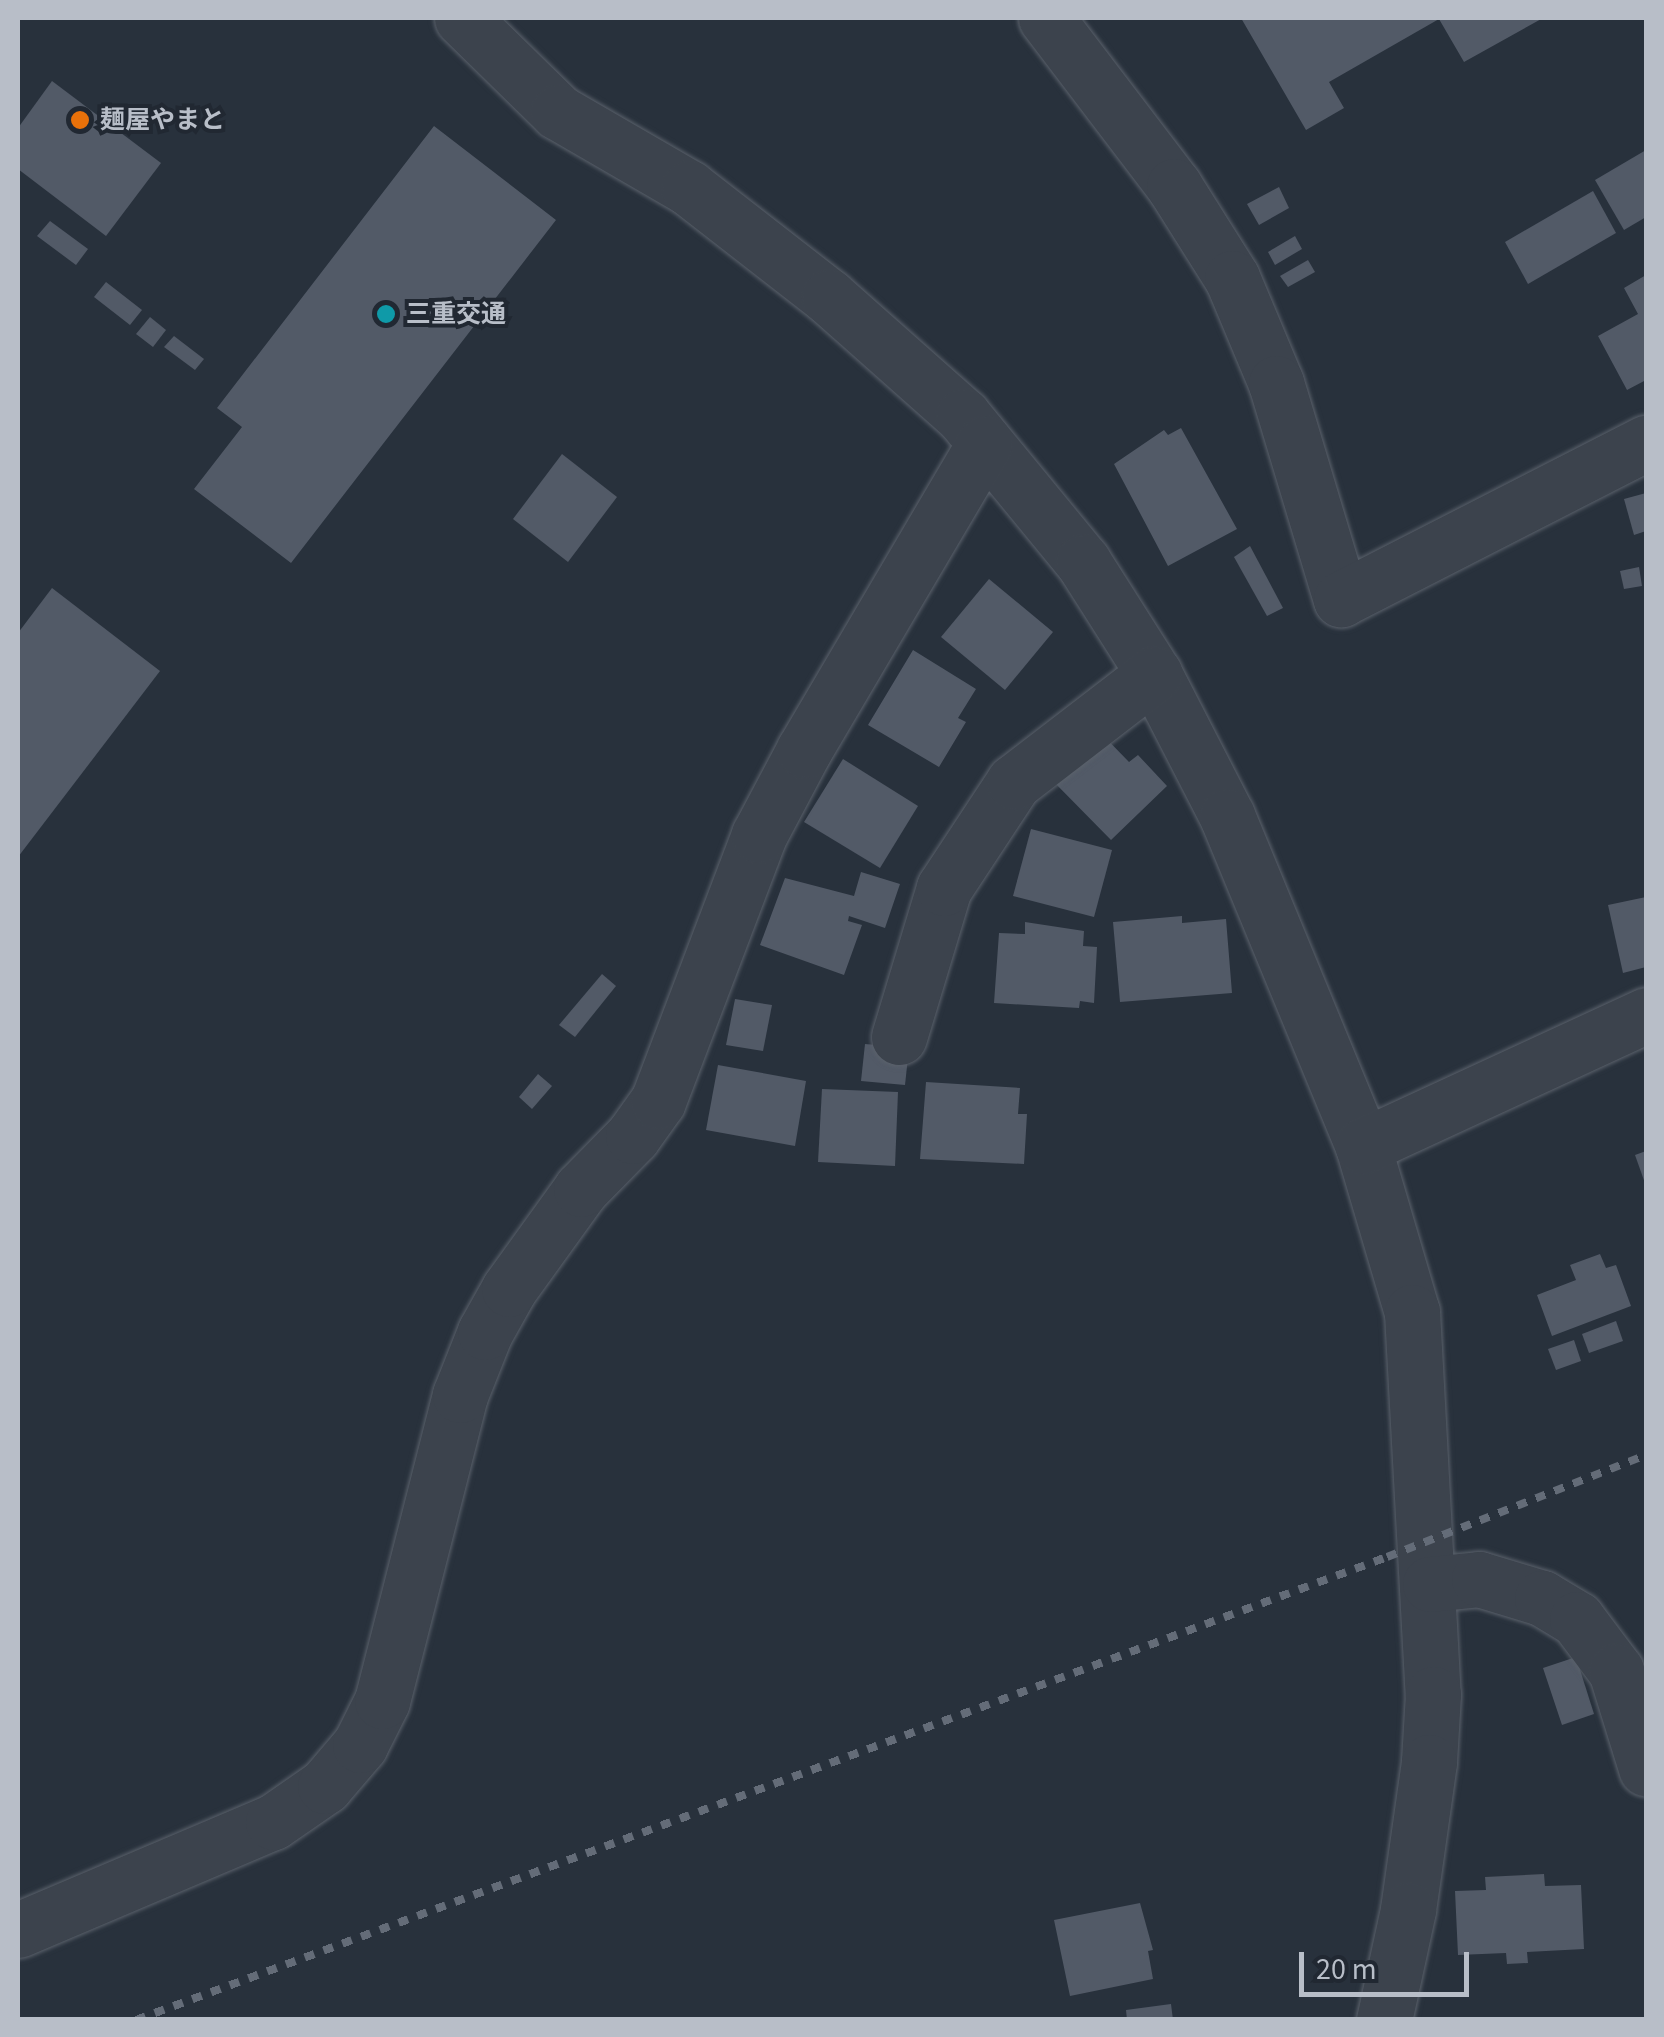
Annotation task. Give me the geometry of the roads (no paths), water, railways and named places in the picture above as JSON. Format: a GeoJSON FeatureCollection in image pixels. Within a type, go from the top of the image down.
{"type":"FeatureCollection","features":[{"type":"Feature","properties":{"kind":"street"},"geometry":{"type":"LineString","coordinates":[[462,18],[558,112],[689,188],[829,298],[963,416],[1084,562],[1154,674],[1227,816],[1364,1146],[1412,1312],[1419,1482],[1430,1584],[1433,1694],[1430,1762],[1408,1910],[1384,2020]]}},
{"type":"Feature","properties":{"kind":"street"},"geometry":{"type":"LineString","coordinates":[[1046,18],[1174,186],[1232,278],[1276,383],[1341,599],[1646,443]]}},
{"type":"Feature","properties":{"kind":"street"},"geometry":{"type":"LineString","coordinates":[[18,1930],[272,1822],[325,1786],[360,1745],[382,1701],[460,1395],[485,1332],[509,1289],[580,1189],[633,1136],[658,1101],[759,836],[804,750],[986,443]]}},
{"type":"Feature","properties":{"kind":"street"},"geometry":{"type":"LineString","coordinates":[[899,1038],[944,888],[1014,782],[1154,674]]}},
{"type":"Feature","properties":{"kind":"street"},"geometry":{"type":"LineString","coordinates":[[1364,1146],[1646,1015]]}},
{"type":"Feature","properties":{"kind":"street"},"geometry":{"type":"LineString","coordinates":[[1430,1584],[1479,1579],[1542,1598],[1577,1618],[1616,1672],[1646,1768]]}},
{"type":"Feature","properties":{"kind":"railway"},"geometry":{"type":"LineString","coordinates":[[136,2020],[1387,1557],[1646,1455]]}},
{"type":"Feature","properties":{"kind":"place","name":"麺屋やまと"},"geometry":{"type":"Point","coordinates":[80,120]}},
{"type":"Feature","properties":{"kind":"place","name":"三重交通"},"geometry":{"type":"Point","coordinates":[386,314]}}]}
